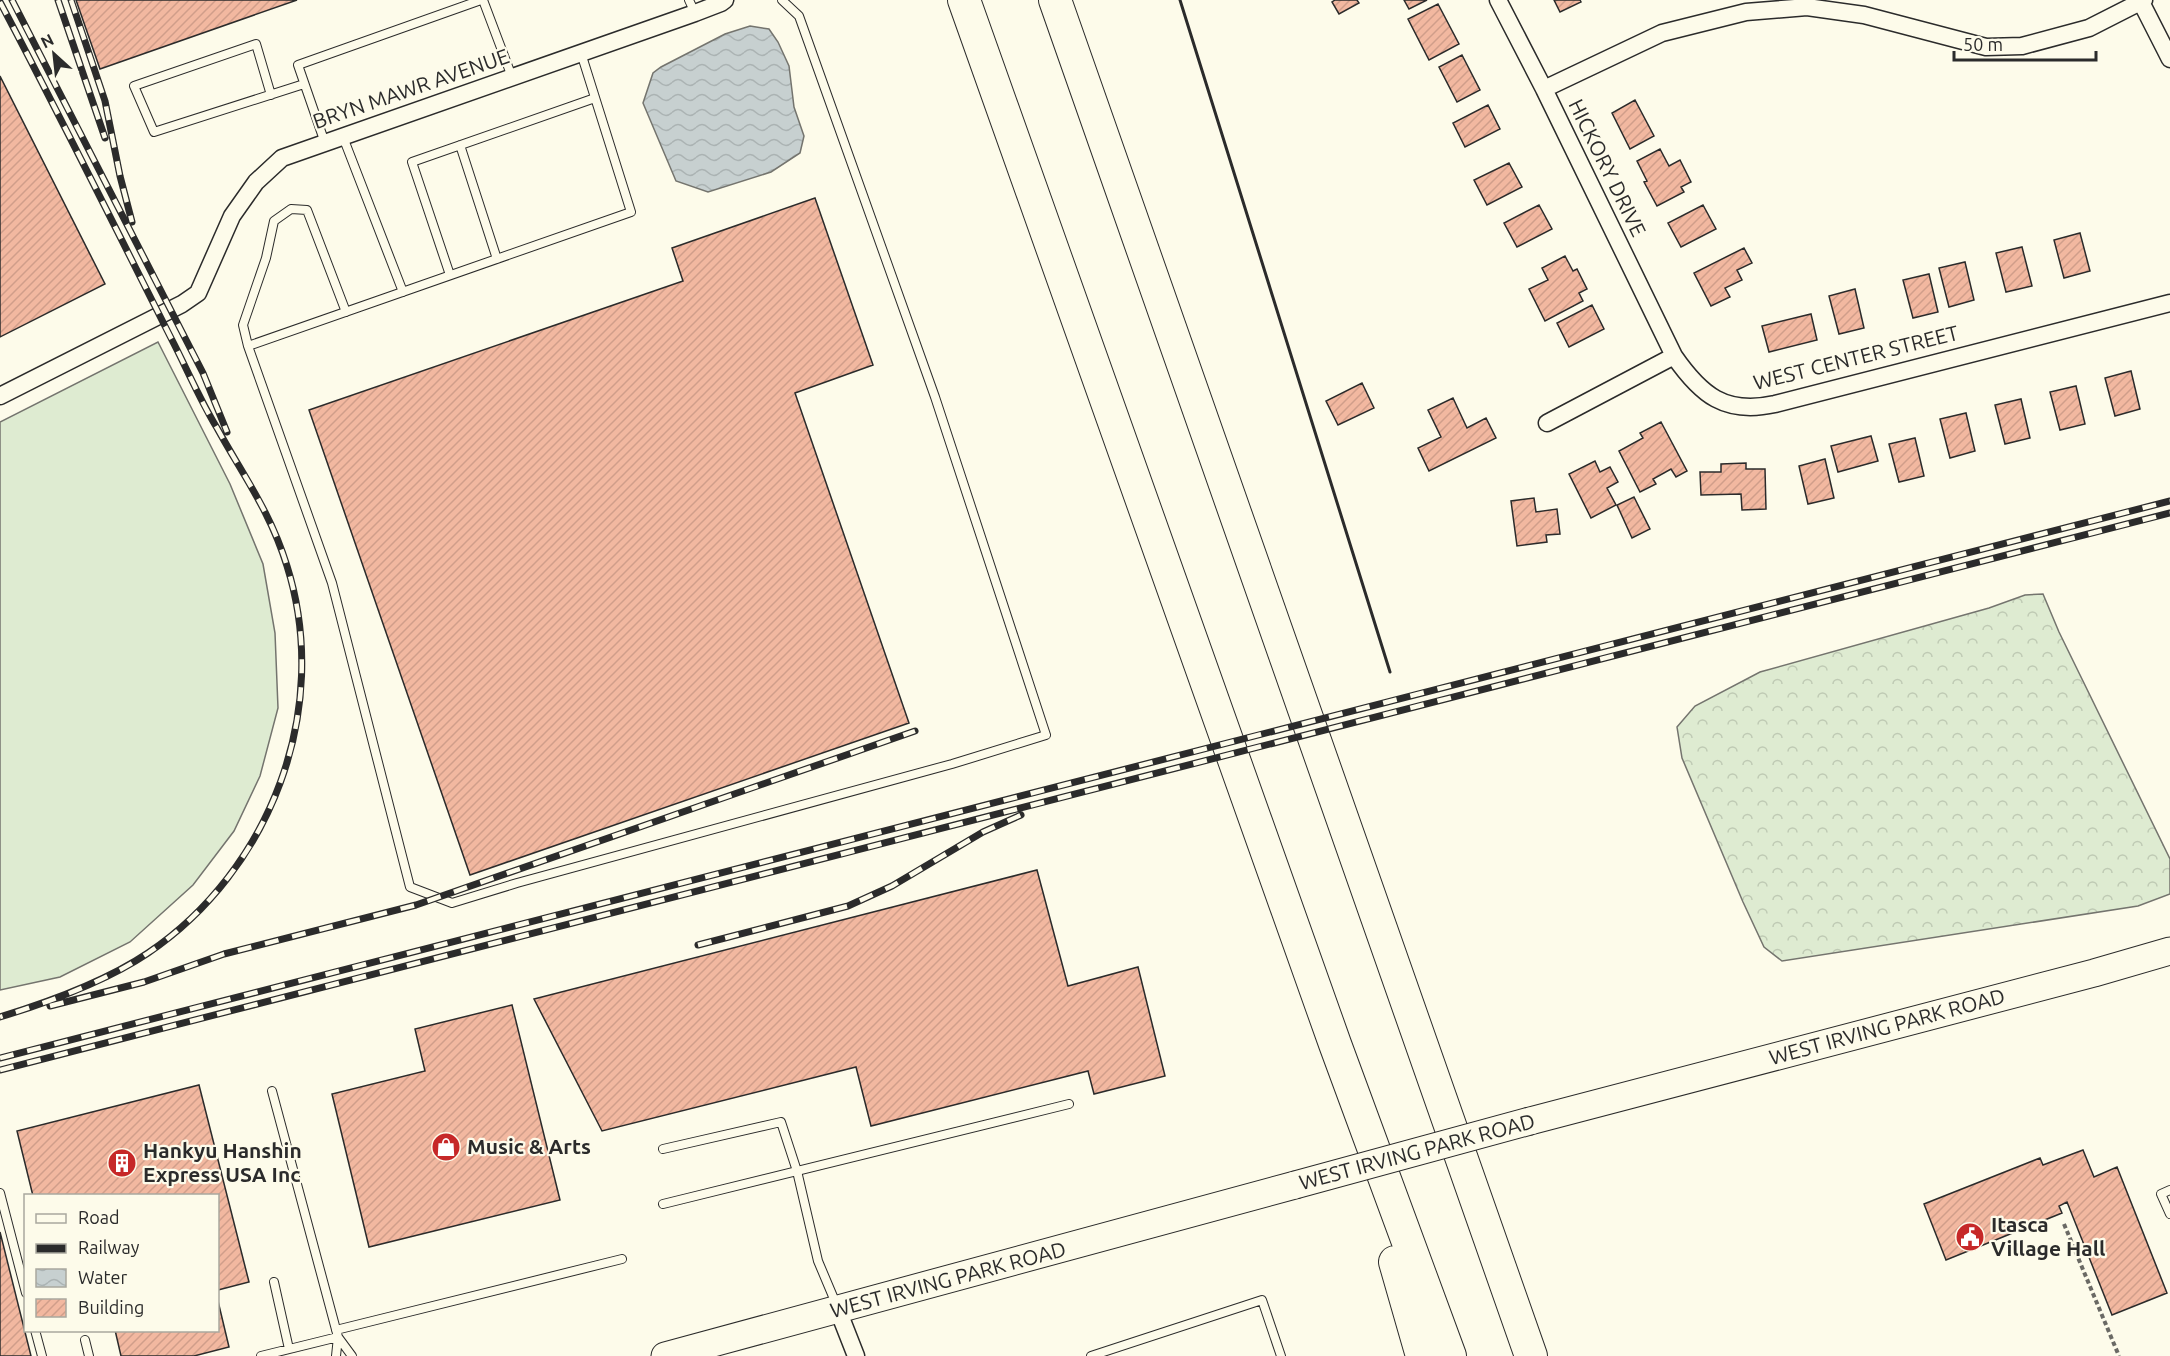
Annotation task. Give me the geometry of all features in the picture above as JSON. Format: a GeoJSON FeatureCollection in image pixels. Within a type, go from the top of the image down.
{"type":"FeatureCollection","features":[{"type":"Feature","properties":{"kind":"highway"},"geometry":{"type":"LineString","coordinates":[[964,0],[1335,1044],[1450,1356]]}},
{"type":"Feature","properties":{"kind":"highway"},"geometry":{"type":"LineString","coordinates":[[1055,0],[1530,1356]]}},
{"type":"Feature","properties":{"kind":"highway"},"geometry":{"type":"LineString","coordinates":[[1077,0],[1126,199]]}},
{"type":"Feature","properties":{"kind":"highway"},"geometry":{"type":"LineString","coordinates":[[1335,1044],[1422,1356]]}},
{"type":"Feature","properties":{"kind":"main road","name":"WEST IRVING PARK ROAD"},"geometry":{"type":"LineString","coordinates":[[665,1356],[1530,1121],[2170,952]]}},
{"type":"Feature","properties":{"kind":"street","name":"BRYN MAWR AVENUE"},"geometry":{"type":"LineString","coordinates":[[0,396],[182,304],[198,293],[232,216],[256,182],[282,158],[581,53],[692,6],[721,3],[725,0]]}},
{"type":"Feature","properties":{"kind":"street","name":"HICKORY DRIVE"},"geometry":{"type":"LineString","coordinates":[[1498,0],[1674,356]]}},
{"type":"Feature","properties":{"kind":"street"},"geometry":{"type":"LineString","coordinates":[[1544,89],[1662,33],[1746,12],[1807,7],[1864,15],[1986,46],[2022,46],[2089,27],[2142,1],[2170,59]]}},
{"type":"Feature","properties":{"kind":"street","name":"WEST CENTER STREET"},"geometry":{"type":"LineString","coordinates":[[1674,356],[1692,380],[1713,398],[1731,405],[1757,408],[2170,303]]}},
{"type":"Feature","properties":{"kind":"street"},"geometry":{"type":"LineString","coordinates":[[1547,423],[1674,356]]}},
{"type":"Feature","properties":{"kind":"street"},"geometry":{"type":"LineString","coordinates":[[838,1310],[856,1356]]}},
{"type":"Feature","properties":{"kind":"lane"},"geometry":{"type":"LineString","coordinates":[[325,143],[298,65],[482,0],[512,77]]}},
{"type":"Feature","properties":{"kind":"lane"},"geometry":{"type":"LineString","coordinates":[[346,312],[307,210],[291,209],[274,221],[266,258],[243,325],[248,346],[332,583],[410,886],[452,903],[517,883],[952,764],[1046,735],[935,398],[803,27],[799,16],[782,0]]}},
{"type":"Feature","properties":{"kind":"lane"},"geometry":{"type":"LineString","coordinates":[[271,95],[256,44],[134,86],[154,132],[271,95],[304,84]]}},
{"type":"Feature","properties":{"kind":"lane"},"geometry":{"type":"LineString","coordinates":[[248,346],[631,212],[581,53]]}},
{"type":"Feature","properties":{"kind":"lane"},"geometry":{"type":"LineString","coordinates":[[450,275],[412,162],[595,98]]}},
{"type":"Feature","properties":{"kind":"lane"},"geometry":{"type":"LineString","coordinates":[[343,137],[403,291]]}},
{"type":"Feature","properties":{"kind":"lane"},"geometry":{"type":"LineString","coordinates":[[460,145],[497,259]]}},
{"type":"Feature","properties":{"kind":"lane"},"geometry":{"type":"LineString","coordinates":[[272,1091],[337,1334],[351,1356]]}},
{"type":"Feature","properties":{"kind":"lane"},"geometry":{"type":"LineString","coordinates":[[663,1204],[1069,1104]]}},
{"type":"Feature","properties":{"kind":"lane"},"geometry":{"type":"LineString","coordinates":[[663,1149],[781,1122],[797,1171],[818,1261],[838,1310]]}},
{"type":"Feature","properties":{"kind":"lane"},"geometry":{"type":"LineString","coordinates":[[2170,1190],[2161,1194],[2170,1214]]}},
{"type":"Feature","properties":{"kind":"lane"},"geometry":{"type":"LineString","coordinates":[[0,1193],[24,1285]]}},
{"type":"Feature","properties":{"kind":"lane"},"geometry":{"type":"LineString","coordinates":[[261,1356],[622,1259]]}},
{"type":"Feature","properties":{"kind":"lane"},"geometry":{"type":"LineString","coordinates":[[274,1282],[289,1349]]}},
{"type":"Feature","properties":{"kind":"lane"},"geometry":{"type":"LineString","coordinates":[[1090,1356],[1262,1300],[1281,1356]]}},
{"type":"Feature","properties":{"kind":"lane"},"geometry":{"type":"LineString","coordinates":[[36,1332],[42,1356]]}},
{"type":"Feature","properties":{"kind":"lane"},"geometry":{"type":"LineString","coordinates":[[336,1356],[337,1334]]}},
{"type":"Feature","properties":{"kind":"lane"},"geometry":{"type":"LineString","coordinates":[[85,1340],[89,1356]]}},
{"type":"Feature","properties":{"kind":"path"},"geometry":{"type":"LineString","coordinates":[[2064,1224],[2119,1356]]}},
{"type":"Feature","properties":{"kind":"green space"},"geometry":{"type":"Polygon","coordinates":[[[158,342],[230,484],[263,564],[275,633],[278,708],[260,776],[234,831],[193,885],[130,942],[60,977],[0,990],[0,422],[158,342]]]}},
{"type":"Feature","properties":{"kind":"green space"},"geometry":{"type":"Polygon","coordinates":[[[2043,594],[2059,632],[2170,859],[2170,894],[2138,906],[1782,961],[1764,947],[1743,902],[1682,758],[1677,727],[1695,706],[1760,672],[1989,608],[2025,595],[2043,594]]]}},
{"type":"Feature","properties":{"kind":"water"},"geometry":{"type":"Polygon","coordinates":[[[750,26],[769,29],[789,66],[794,107],[804,136],[800,153],[771,172],[708,192],[676,181],[643,103],[653,73],[725,34],[750,26]]]}},
{"type":"Feature","properties":{"kind":"building"},"geometry":{"type":"Polygon","coordinates":[[[76,0],[297,0],[100,69],[76,0]]]}},
{"type":"Feature","properties":{"kind":"building"},"geometry":{"type":"Polygon","coordinates":[[[1357,0],[1359,3],[1339,14],[1332,2],[1357,0]]]}},
{"type":"Feature","properties":{"kind":"building"},"geometry":{"type":"Polygon","coordinates":[[[1404,0],[1427,0],[1409,9],[1404,0]]]}},
{"type":"Feature","properties":{"kind":"building"},"geometry":{"type":"Polygon","coordinates":[[[1554,0],[1580,0],[1581,2],[1560,12],[1554,0]]]}},
{"type":"Feature","properties":{"kind":"building"},"geometry":{"type":"Polygon","coordinates":[[[1438,4],[1459,44],[1429,60],[1408,19],[1438,4]]]}},
{"type":"Feature","properties":{"kind":"building"},"geometry":{"type":"Polygon","coordinates":[[[1462,55],[1480,90],[1457,102],[1439,67],[1462,55]]]}},
{"type":"Feature","properties":{"kind":"building"},"geometry":{"type":"Polygon","coordinates":[[[0,76],[105,284],[0,337],[0,76]]]}},
{"type":"Feature","properties":{"kind":"building"},"geometry":{"type":"Polygon","coordinates":[[[1635,100],[1654,136],[1630,149],[1612,113],[1635,100]]]}},
{"type":"Feature","properties":{"kind":"building"},"geometry":{"type":"Polygon","coordinates":[[[1488,105],[1500,129],[1465,147],[1453,123],[1488,105]]]}},
{"type":"Feature","properties":{"kind":"building"},"geometry":{"type":"Polygon","coordinates":[[[1660,149],[1669,166],[1680,160],[1691,182],[1681,187],[1684,192],[1657,206],[1644,182],[1647,181],[1637,161],[1660,149]]]}},
{"type":"Feature","properties":{"kind":"building"},"geometry":{"type":"Polygon","coordinates":[[[1509,163],[1522,187],[1487,205],[1474,180],[1509,163]]]}},
{"type":"Feature","properties":{"kind":"building"},"geometry":{"type":"Polygon","coordinates":[[[815,198],[873,365],[795,393],[909,723],[470,875],[309,410],[683,281],[672,248],[815,198]]]}},
{"type":"Feature","properties":{"kind":"building"},"geometry":{"type":"Polygon","coordinates":[[[1539,205],[1552,229],[1517,247],[1504,223],[1539,205]]]}},
{"type":"Feature","properties":{"kind":"building"},"geometry":{"type":"Polygon","coordinates":[[[1703,205],[1716,229],[1681,247],[1668,223],[1703,205]]]}},
{"type":"Feature","properties":{"kind":"building"},"geometry":{"type":"Polygon","coordinates":[[[2080,233],[2090,271],[2064,278],[2054,240],[2080,233]]]}},
{"type":"Feature","properties":{"kind":"building"},"geometry":{"type":"Polygon","coordinates":[[[2022,247],[2032,286],[2006,292],[1996,253],[2022,247]]]}},
{"type":"Feature","properties":{"kind":"building"},"geometry":{"type":"Polygon","coordinates":[[[1744,248],[1752,263],[1737,270],[1742,280],[1725,288],[1730,297],[1711,306],[1694,273],[1744,248]]]}},
{"type":"Feature","properties":{"kind":"building"},"geometry":{"type":"Polygon","coordinates":[[[1565,256],[1573,271],[1577,269],[1587,289],[1579,293],[1583,301],[1545,321],[1529,289],[1548,280],[1542,268],[1565,256]]]}},
{"type":"Feature","properties":{"kind":"building"},"geometry":{"type":"Polygon","coordinates":[[[1965,262],[1974,300],[1949,307],[1939,268],[1965,262]]]}},
{"type":"Feature","properties":{"kind":"building"},"geometry":{"type":"Polygon","coordinates":[[[1929,274],[1938,312],[1913,318],[1903,280],[1929,274]]]}},
{"type":"Feature","properties":{"kind":"building"},"geometry":{"type":"Polygon","coordinates":[[[1855,289],[1864,328],[1839,334],[1829,296],[1855,289]]]}},
{"type":"Feature","properties":{"kind":"building"},"geometry":{"type":"Polygon","coordinates":[[[1592,305],[1604,329],[1569,347],[1557,323],[1592,305]]]}},
{"type":"Feature","properties":{"kind":"building"},"geometry":{"type":"Polygon","coordinates":[[[1811,314],[1817,340],[1769,352],[1762,326],[1811,314]]]}},
{"type":"Feature","properties":{"kind":"building"},"geometry":{"type":"Polygon","coordinates":[[[2131,371],[2140,409],[2115,416],[2105,378],[2131,371]]]}},
{"type":"Feature","properties":{"kind":"building"},"geometry":{"type":"Polygon","coordinates":[[[1362,383],[1374,408],[1338,425],[1326,401],[1362,383]]]}},
{"type":"Feature","properties":{"kind":"building"},"geometry":{"type":"Polygon","coordinates":[[[2076,386],[2085,424],[2060,430],[2050,392],[2076,386]]]}},
{"type":"Feature","properties":{"kind":"building"},"geometry":{"type":"Polygon","coordinates":[[[1453,398],[1467,428],[1486,418],[1496,438],[1429,471],[1418,448],[1441,437],[1428,410],[1453,398]]]}},
{"type":"Feature","properties":{"kind":"building"},"geometry":{"type":"Polygon","coordinates":[[[2021,399],[2030,438],[2005,444],[1995,405],[2021,399]]]}},
{"type":"Feature","properties":{"kind":"building"},"geometry":{"type":"Polygon","coordinates":[[[1966,413],[1975,451],[1950,458],[1940,419],[1966,413]]]}},
{"type":"Feature","properties":{"kind":"building"},"geometry":{"type":"Polygon","coordinates":[[[1661,422],[1687,471],[1676,477],[1671,469],[1653,479],[1656,484],[1640,492],[1619,451],[1643,438],[1640,433],[1661,422]]]}},
{"type":"Feature","properties":{"kind":"building"},"geometry":{"type":"Polygon","coordinates":[[[1871,436],[1878,461],[1838,472],[1831,446],[1871,436]]]}},
{"type":"Feature","properties":{"kind":"building"},"geometry":{"type":"Polygon","coordinates":[[[1915,438],[1924,476],[1899,482],[1889,444],[1915,438]]]}},
{"type":"Feature","properties":{"kind":"building"},"geometry":{"type":"Polygon","coordinates":[[[1825,459],[1834,498],[1808,504],[1799,466],[1825,459]]]}},
{"type":"Feature","properties":{"kind":"building"},"geometry":{"type":"Polygon","coordinates":[[[1595,461],[1600,472],[1610,467],[1618,482],[1607,488],[1616,505],[1591,518],[1569,474],[1595,461]]]}},
{"type":"Feature","properties":{"kind":"building"},"geometry":{"type":"Polygon","coordinates":[[[1746,463],[1746,469],[1765,469],[1766,509],[1742,510],[1741,494],[1701,495],[1700,472],[1721,472],[1721,464],[1746,463]]]}},
{"type":"Feature","properties":{"kind":"building"},"geometry":{"type":"Polygon","coordinates":[[[1634,497],[1650,529],[1632,538],[1617,505],[1634,497]]]}},
{"type":"Feature","properties":{"kind":"building"},"geometry":{"type":"Polygon","coordinates":[[[1534,498],[1536,512],[1557,509],[1560,534],[1546,535],[1547,542],[1517,546],[1511,501],[1534,498]]]}},
{"type":"Feature","properties":{"kind":"building"},"geometry":{"type":"Polygon","coordinates":[[[1037,870],[1068,986],[1138,967],[1165,1076],[1094,1094],[1088,1071],[871,1126],[856,1067],[602,1131],[534,999],[1037,870]]]}},
{"type":"Feature","properties":{"kind":"building","name":"Music & Arts"},"geometry":{"type":"Polygon","coordinates":[[[512,1005],[560,1200],[369,1247],[332,1094],[425,1071],[415,1029],[512,1005]]]}},
{"type":"Feature","properties":{"kind":"building","name":"Hankyu Hanshin Express USA Inc"},"geometry":{"type":"Polygon","coordinates":[[[199,1085],[249,1282],[219,1290],[219,1194],[33,1194],[17,1131],[199,1085]]]}},
{"type":"Feature","properties":{"kind":"building","name":"Itasca Village Hall"},"geometry":{"type":"Polygon","coordinates":[[[2083,1150],[2094,1177],[2117,1167],[2167,1293],[2112,1315],[2067,1202],[2059,1206],[2062,1213],[1946,1260],[1924,1204],[2040,1158],[2043,1165],[2083,1150]]]}},
{"type":"Feature","properties":{"kind":"building"},"geometry":{"type":"Polygon","coordinates":[[[0,1232],[31,1356],[0,1356],[0,1232]]]}},
{"type":"Feature","properties":{"kind":"building"},"geometry":{"type":"Polygon","coordinates":[[[219,1305],[229,1347],[194,1356],[121,1356],[115,1332],[219,1332],[219,1305]]]}},
{"type":"Feature","properties":{"kind":"railway"},"geometry":{"type":"LineString","coordinates":[[12,0],[203,373],[227,432]]}},
{"type":"Feature","properties":{"kind":"railway"},"geometry":{"type":"LineString","coordinates":[[58,0],[105,138]]}},
{"type":"Feature","properties":{"kind":"railway"},"geometry":{"type":"LineString","coordinates":[[71,0],[105,101],[132,222]]}},
{"type":"Feature","properties":{"kind":"railway"},"geometry":{"type":"LineString","coordinates":[[0,2],[205,407],[273,528],[287,566],[299,620],[302,675],[295,729],[281,782],[258,832],[228,878],[191,918],[148,953],[114,973],[76,990],[0,1017]]}},
{"type":"Feature","properties":{"kind":"railway"},"geometry":{"type":"LineString","coordinates":[[0,1058],[2170,501]]}},
{"type":"Feature","properties":{"kind":"railway"},"geometry":{"type":"LineString","coordinates":[[0,1070],[2170,513]]}},
{"type":"Feature","properties":{"kind":"railway"},"geometry":{"type":"LineString","coordinates":[[50,1006],[144,982],[224,954],[416,905],[915,731]]}},
{"type":"Feature","properties":{"kind":"railway"},"geometry":{"type":"LineString","coordinates":[[698,945],[848,906],[892,886],[983,832],[1021,815]]}},
{"type":"Feature","properties":{"kind":"wall"},"geometry":{"type":"LineString","coordinates":[[1180,0],[1390,672]]}},
{"type":"Feature","properties":{"kind":"place","name":"Music & Arts"},"geometry":{"type":"Point","coordinates":[446,1147]}},
{"type":"Feature","properties":{"kind":"place","name":"Hankyu Hanshin Express USA Inc"},"geometry":{"type":"Point","coordinates":[122,1163]}},
{"type":"Feature","properties":{"kind":"place","name":"Itasca Village Hall"},"geometry":{"type":"Point","coordinates":[1970,1237]}}]}
